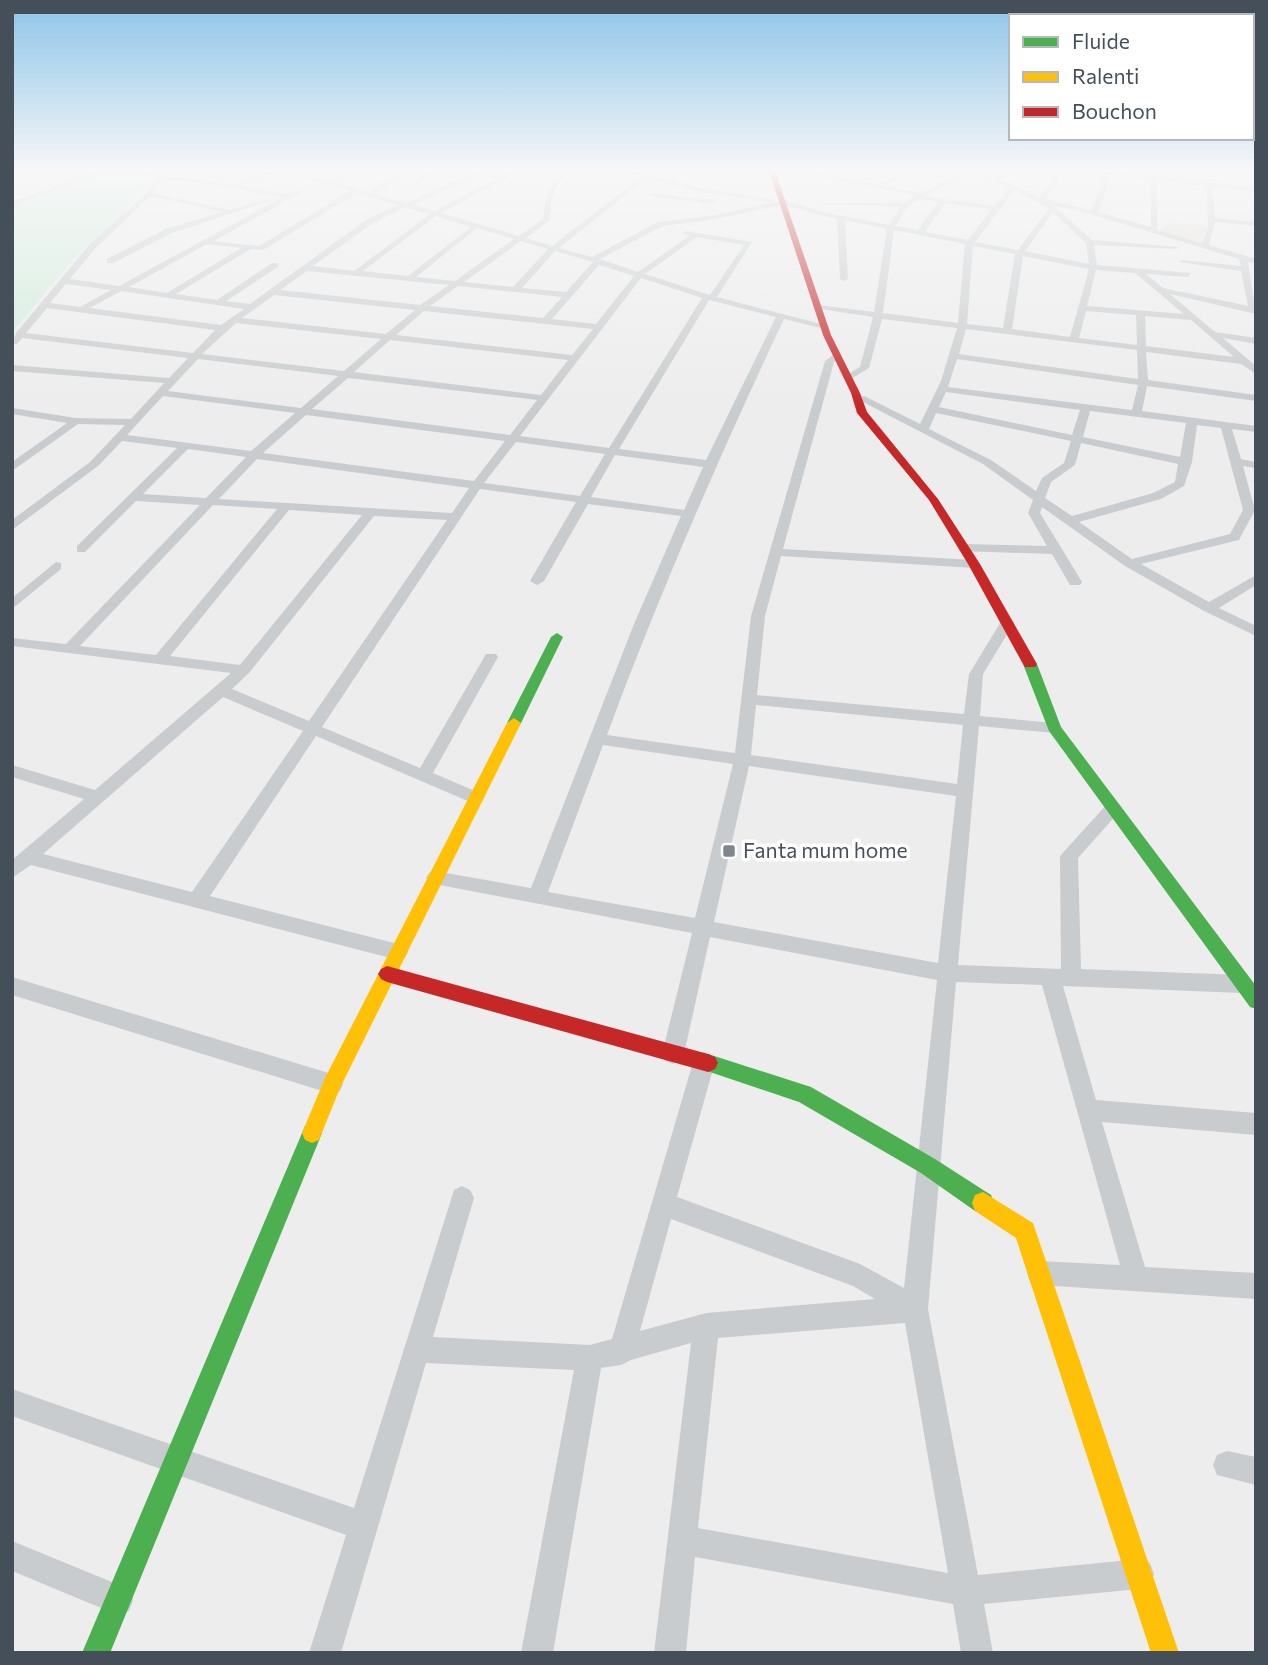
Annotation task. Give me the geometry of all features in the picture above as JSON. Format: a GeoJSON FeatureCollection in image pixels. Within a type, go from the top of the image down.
{"type":"FeatureCollection","features":[{"type":"Feature","properties":{"kind":"street"},"geometry":{"type":"LineString","coordinates":[[12,344],[91,249]]}},
{"type":"Feature","properties":{"kind":"street"},"geometry":{"type":"LineString","coordinates":[[110,261],[134,249]]}},
{"type":"Feature","properties":{"kind":"street"},"geometry":{"type":"LineString","coordinates":[[81,310],[193,249]]}},
{"type":"Feature","properties":{"kind":"street"},"geometry":{"type":"LineString","coordinates":[[169,295],[247,249]]}},
{"type":"Feature","properties":{"kind":"street"},"geometry":{"type":"LineString","coordinates":[[12,526],[94,464],[222,328],[332,249]]}},
{"type":"Feature","properties":{"kind":"street"},"geometry":{"type":"LineString","coordinates":[[356,273],[389,249]]}},
{"type":"Feature","properties":{"kind":"street"},"geometry":{"type":"LineString","coordinates":[[410,278],[447,249]]}},
{"type":"Feature","properties":{"kind":"street"},"geometry":{"type":"LineString","coordinates":[[70,649],[254,455],[422,308],[502,249]]}},
{"type":"Feature","properties":{"kind":"street"},"geometry":{"type":"LineString","coordinates":[[516,289],[553,249]]}},
{"type":"Feature","properties":{"kind":"street"},"geometry":{"type":"LineString","coordinates":[[556,249],[710,298],[825,326]]}},
{"type":"Feature","properties":{"kind":"street"},"geometry":{"type":"LineString","coordinates":[[546,321],[595,260],[616,249]]}},
{"type":"Feature","properties":{"kind":"street"},"geometry":{"type":"LineString","coordinates":[[197,900],[476,486],[639,275],[676,249]]}},
{"type":"Feature","properties":{"kind":"street"},"geometry":{"type":"LineString","coordinates":[[537,581],[612,451],[710,298],[746,249]]}},
{"type":"Feature","properties":{"kind":"street"},"geometry":{"type":"LineString","coordinates":[[801,249],[818,308],[836,357],[860,398],[862,413],[933,499],[974,564],[1029,660],[1054,728],[1256,1001]]}},
{"type":"Feature","properties":{"kind":"street"},"geometry":{"type":"LineString","coordinates":[[843,249],[844,279]]}},
{"type":"Feature","properties":{"kind":"street"},"geometry":{"type":"LineString","coordinates":[[848,377],[864,368],[878,316],[888,249]]}},
{"type":"Feature","properties":{"kind":"street"},"geometry":{"type":"LineString","coordinates":[[923,430],[942,389],[961,326],[969,249]]}},
{"type":"Feature","properties":{"kind":"street"},"geometry":{"type":"LineString","coordinates":[[992,249],[1093,267],[1188,275]]}},
{"type":"Feature","properties":{"kind":"street"},"geometry":{"type":"LineString","coordinates":[[1007,332],[1022,249]]}},
{"type":"Feature","properties":{"kind":"street"},"geometry":{"type":"LineString","coordinates":[[1074,340],[1093,267],[1091,249]]}},
{"type":"Feature","properties":{"kind":"street"},"geometry":{"type":"LineString","coordinates":[[1176,249],[1196,296]]}},
{"type":"Feature","properties":{"kind":"street"},"geometry":{"type":"LineString","coordinates":[[1210,249],[1256,262]]}},
{"type":"Feature","properties":{"kind":"street"},"geometry":{"type":"LineString","coordinates":[[1161,290],[1254,310],[1243,258]]}},
{"type":"Feature","properties":{"kind":"street"},"geometry":{"type":"LineString","coordinates":[[1183,262],[1245,269]]}},
{"type":"Feature","properties":{"kind":"street"},"geometry":{"type":"LineString","coordinates":[[219,302],[275,265]]}},
{"type":"Feature","properties":{"kind":"street"},"geometry":{"type":"LineString","coordinates":[[306,268],[569,295]]}},
{"type":"Feature","properties":{"kind":"street"},"geometry":{"type":"LineString","coordinates":[[1138,271],[1256,371]]}},
{"type":"Feature","properties":{"kind":"street"},"geometry":{"type":"LineString","coordinates":[[64,281],[251,307]]}},
{"type":"Feature","properties":{"kind":"street"},"geometry":{"type":"LineString","coordinates":[[272,292],[598,327]]}},
{"type":"Feature","properties":{"kind":"street"},"geometry":{"type":"LineString","coordinates":[[44,305],[222,328]]}},
{"type":"Feature","properties":{"kind":"street"},"geometry":{"type":"LineString","coordinates":[[818,308],[1244,361]]}},
{"type":"Feature","properties":{"kind":"street"},"geometry":{"type":"LineString","coordinates":[[1083,308],[1196,318]]}},
{"type":"Feature","properties":{"kind":"street"},"geometry":{"type":"LineString","coordinates":[[1136,414],[1143,383],[1140,313]]}},
{"type":"Feature","properties":{"kind":"street"},"geometry":{"type":"LineString","coordinates":[[537,897],[641,624],[710,464],[780,316]]}},
{"type":"Feature","properties":{"kind":"street"},"geometry":{"type":"LineString","coordinates":[[233,320],[573,358]]}},
{"type":"Feature","properties":{"kind":"street"},"geometry":{"type":"LineString","coordinates":[[1213,334],[1256,341]]}},
{"type":"Feature","properties":{"kind":"street"},"geometry":{"type":"LineString","coordinates":[[19,335],[543,398]]}},
{"type":"Feature","properties":{"kind":"street"},"geometry":{"type":"LineString","coordinates":[[953,356],[1256,398]]}},
{"type":"Feature","properties":{"kind":"street"},"geometry":{"type":"LineString","coordinates":[[673,1054],[742,760],[758,616],[830,361],[836,357]]}},
{"type":"Feature","properties":{"kind":"street"},"geometry":{"type":"LineString","coordinates":[[12,368],[171,381]]}},
{"type":"Feature","properties":{"kind":"street"},"geometry":{"type":"LineString","coordinates":[[942,389],[1256,429]]}},
{"type":"Feature","properties":{"kind":"street"},"geometry":{"type":"LineString","coordinates":[[161,393],[710,464]]}},
{"type":"Feature","properties":{"kind":"street"},"geometry":{"type":"LineString","coordinates":[[860,398],[987,462],[1130,563],[1256,632]]}},
{"type":"Feature","properties":{"kind":"street"},"geometry":{"type":"LineString","coordinates":[[1075,582],[1034,513],[1046,480],[1069,465],[1086,407]]}},
{"type":"Feature","properties":{"kind":"street"},"geometry":{"type":"LineString","coordinates":[[933,409],[1186,463]]}},
{"type":"Feature","properties":{"kind":"street"},"geometry":{"type":"LineString","coordinates":[[12,411],[76,421],[134,422]]}},
{"type":"Feature","properties":{"kind":"street"},"geometry":{"type":"LineString","coordinates":[[12,468],[76,421]]}},
{"type":"Feature","properties":{"kind":"street"},"geometry":{"type":"LineString","coordinates":[[1068,521],[1157,496],[1180,484],[1192,421]]}},
{"type":"Feature","properties":{"kind":"street"},"geometry":{"type":"LineString","coordinates":[[1130,563],[1235,537],[1249,510],[1226,425]]}},
{"type":"Feature","properties":{"kind":"street"},"geometry":{"type":"LineString","coordinates":[[120,437],[690,514]]}},
{"type":"Feature","properties":{"kind":"street"},"geometry":{"type":"LineString","coordinates":[[81,549],[185,446]]}},
{"type":"Feature","properties":{"kind":"street"},"geometry":{"type":"LineString","coordinates":[[1235,461],[1256,465]]}},
{"type":"Feature","properties":{"kind":"street"},"geometry":{"type":"LineString","coordinates":[[134,497],[455,517]]}},
{"type":"Feature","properties":{"kind":"street"},"geometry":{"type":"LineString","coordinates":[[159,660],[286,506]]}},
{"type":"Feature","properties":{"kind":"street"},"geometry":{"type":"LineString","coordinates":[[12,871],[244,670],[371,511]]}},
{"type":"Feature","properties":{"kind":"street"},"geometry":{"type":"LineString","coordinates":[[963,548],[1056,550]]}},
{"type":"Feature","properties":{"kind":"street"},"geometry":{"type":"LineString","coordinates":[[775,552],[974,564]]}},
{"type":"Feature","properties":{"kind":"street"},"geometry":{"type":"LineString","coordinates":[[12,605],[56,566]]}},
{"type":"Feature","properties":{"kind":"street"},"geometry":{"type":"LineString","coordinates":[[1209,608],[1256,579]]}},
{"type":"Feature","properties":{"kind":"street"},"geometry":{"type":"LineString","coordinates":[[977,1653],[915,1309],[976,674],[1007,623]]}},
{"type":"Feature","properties":{"kind":"street"},"geometry":{"type":"LineString","coordinates":[[96,1653],[332,1084],[557,637]]}},
{"type":"Feature","properties":{"kind":"street"},"geometry":{"type":"LineString","coordinates":[[12,642],[244,670]]}},
{"type":"Feature","properties":{"kind":"street"},"geometry":{"type":"LineString","coordinates":[[423,776],[491,657]]}},
{"type":"Feature","properties":{"kind":"street"},"geometry":{"type":"LineString","coordinates":[[222,690],[476,798]]}},
{"type":"Feature","properties":{"kind":"street"},"geometry":{"type":"LineString","coordinates":[[749,699],[1054,728]]}},
{"type":"Feature","properties":{"kind":"street"},"geometry":{"type":"LineString","coordinates":[[597,739],[965,791]]}},
{"type":"Feature","properties":{"kind":"street"},"geometry":{"type":"LineString","coordinates":[[12,771],[98,797]]}},
{"type":"Feature","properties":{"kind":"street"},"geometry":{"type":"LineString","coordinates":[[1113,808],[1069,856],[1060,977],[1088,1110],[1136,1279]]}},
{"type":"Feature","properties":{"kind":"street"},"geometry":{"type":"LineString","coordinates":[[28,857],[398,952]]}},
{"type":"Feature","properties":{"kind":"street"},"geometry":{"type":"LineString","coordinates":[[435,878],[947,973],[1243,984]]}},
{"type":"Feature","properties":{"kind":"street"},"geometry":{"type":"LineString","coordinates":[[387,974],[704,1062],[804,1094],[928,1166],[1025,1231],[1165,1653]]}},
{"type":"Feature","properties":{"kind":"street"},"geometry":{"type":"LineString","coordinates":[[12,986],[332,1084]]}},
{"type":"Feature","properties":{"kind":"street"},"geometry":{"type":"LineString","coordinates":[[621,1352],[704,1062]]}},
{"type":"Feature","properties":{"kind":"street"},"geometry":{"type":"LineString","coordinates":[[1088,1110],[1256,1124]]}},
{"type":"Feature","properties":{"kind":"street"},"geometry":{"type":"LineString","coordinates":[[325,1653],[462,1198]]}},
{"type":"Feature","properties":{"kind":"street"},"geometry":{"type":"LineString","coordinates":[[663,1204],[860,1276],[915,1309]]}},
{"type":"Feature","properties":{"kind":"street"},"geometry":{"type":"LineString","coordinates":[[1039,1273],[1256,1286]]}},
{"type":"Feature","properties":{"kind":"street"},"geometry":{"type":"LineString","coordinates":[[416,1349],[590,1358],[621,1352],[706,1325],[915,1309]]}},
{"type":"Feature","properties":{"kind":"street"},"geometry":{"type":"LineString","coordinates":[[670,1653],[706,1325]]}},
{"type":"Feature","properties":{"kind":"street"},"geometry":{"type":"LineString","coordinates":[[537,1653],[590,1358]]}},
{"type":"Feature","properties":{"kind":"street"},"geometry":{"type":"LineString","coordinates":[[12,1402],[363,1526]]}},
{"type":"Feature","properties":{"kind":"street"},"geometry":{"type":"LineString","coordinates":[[1227,1465],[1256,1471]]}},
{"type":"Feature","properties":{"kind":"street"},"geometry":{"type":"LineString","coordinates":[[682,1540],[966,1591],[1139,1574]]}},
{"type":"Feature","properties":{"kind":"street"},"geometry":{"type":"LineString","coordinates":[[12,1556],[118,1601]]}},
{"type":"Feature","properties":{"kind":"green space"},"geometry":{"type":"Polygon","coordinates":[[[12,249],[84,249],[82,250],[12,332],[12,249]]]}},
{"type":"Feature","properties":{"kind":"traffic: fast"},"geometry":{"type":"LineString","coordinates":[[514,723],[557,637]]}},
{"type":"Feature","properties":{"kind":"traffic: fast"},"geometry":{"type":"LineString","coordinates":[[1030,664],[1054,728],[1256,1001]]}},
{"type":"Feature","properties":{"kind":"traffic: fast"},"geometry":{"type":"LineString","coordinates":[[708,1063],[804,1094],[928,1166],[983,1203]]}},
{"type":"Feature","properties":{"kind":"traffic: fast"},"geometry":{"type":"LineString","coordinates":[[96,1653],[312,1133]]}},
{"type":"Feature","properties":{"kind":"traffic: slow"},"geometry":{"type":"LineString","coordinates":[[312,1133],[332,1084],[514,723]]}},
{"type":"Feature","properties":{"kind":"traffic: slow"},"geometry":{"type":"LineString","coordinates":[[983,1203],[1025,1231],[1165,1653]]}},
{"type":"Feature","properties":{"kind":"traffic: jam"},"geometry":{"type":"LineString","coordinates":[[799,249],[827,335],[862,413],[933,499],[974,564],[1030,664]]}},
{"type":"Feature","properties":{"kind":"traffic: jam"},"geometry":{"type":"LineString","coordinates":[[387,974],[708,1063]]}},
{"type":"Feature","properties":{"kind":"place","name":"Fanta mum home"},"geometry":{"type":"Point","coordinates":[729,851]}}]}
